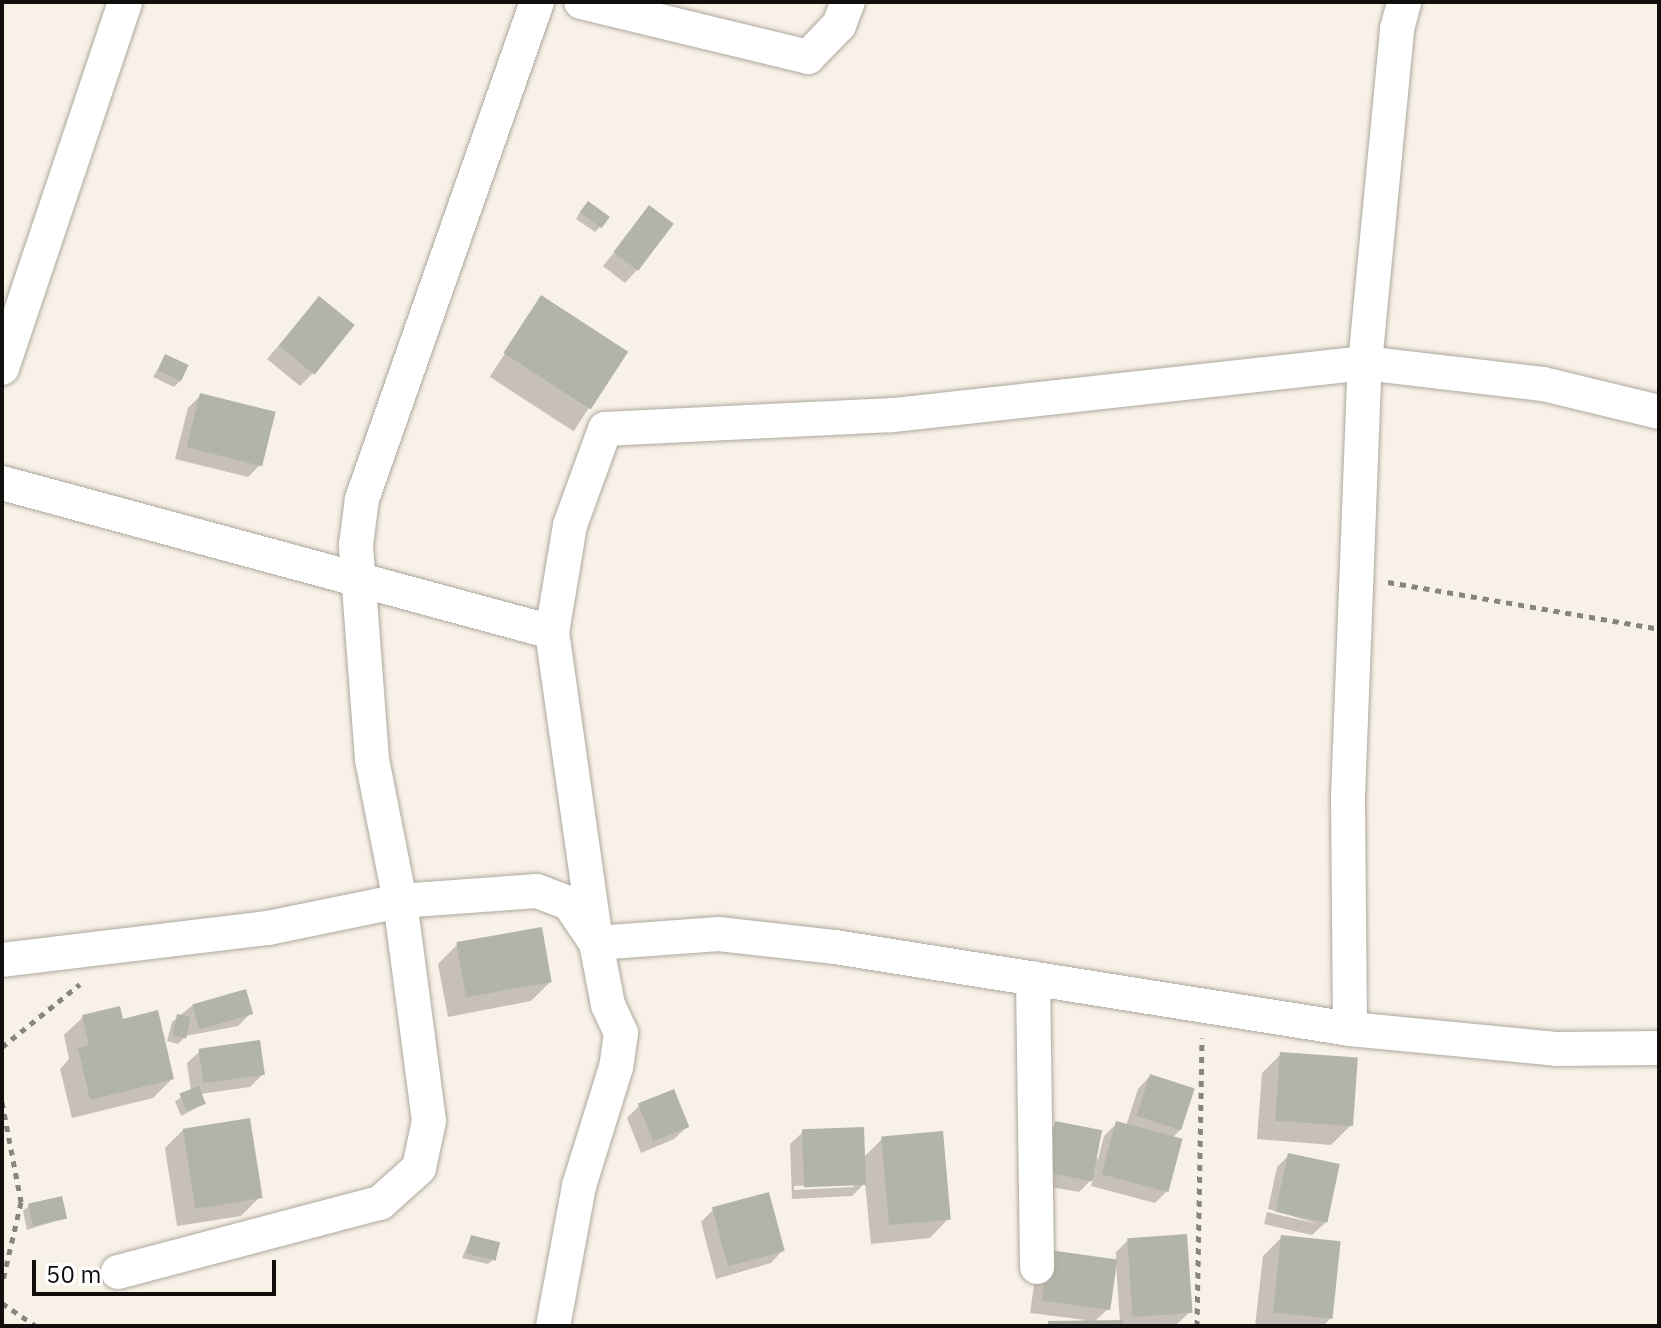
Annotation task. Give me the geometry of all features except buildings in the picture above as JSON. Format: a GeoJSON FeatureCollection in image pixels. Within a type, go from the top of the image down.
{"type":"FeatureCollection","features":[{"type":"Feature","properties":{"kind":"street"},"geometry":{"type":"LineString","coordinates":[[2,368],[125,2]]}},
{"type":"Feature","properties":{"kind":"street"},"geometry":{"type":"LineString","coordinates":[[118,1272],[380,1203],[419,1168],[429,1121],[400,901],[372,759],[356,545],[362,499],[537,2]]}},
{"type":"Feature","properties":{"kind":"street"},"geometry":{"type":"LineString","coordinates":[[581,2],[808,57],[839,25],[848,2]]}},
{"type":"Feature","properties":{"kind":"street"},"geometry":{"type":"LineString","coordinates":[[1350,1029],[1348,797],[1359,578],[1365,363],[1397,29],[1404,2]]}},
{"type":"Feature","properties":{"kind":"street"},"geometry":{"type":"LineString","coordinates":[[553,1326],[579,1186],[616,1067],[621,1033],[608,1005],[596,943],[552,632],[570,525],[605,429],[891,415],[1365,363],[1543,384],[1659,412]]}},
{"type":"Feature","properties":{"kind":"street"},"geometry":{"type":"LineString","coordinates":[[2,483],[552,632]]}},
{"type":"Feature","properties":{"kind":"street"},"geometry":{"type":"LineString","coordinates":[[2,960],[268,928],[400,901],[511,891],[551,894],[569,903],[596,943]]}},
{"type":"Feature","properties":{"kind":"street"},"geometry":{"type":"LineString","coordinates":[[596,943],[719,934],[1033,978],[1203,1009],[1350,1029],[1556,1049],[1659,1048]]}},
{"type":"Feature","properties":{"kind":"street"},"geometry":{"type":"LineString","coordinates":[[1033,978],[1037,1267]]}},
{"type":"Feature","properties":{"kind":"path"},"geometry":{"type":"LineString","coordinates":[[1359,578],[1659,629]]}},
{"type":"Feature","properties":{"kind":"path"},"geometry":{"type":"LineString","coordinates":[[2,1047],[8,1037],[77,989],[84,951]]}},
{"type":"Feature","properties":{"kind":"path"},"geometry":{"type":"LineString","coordinates":[[1197,1326],[1203,1009]]}},
{"type":"Feature","properties":{"kind":"path"},"geometry":{"type":"LineString","coordinates":[[2,1102],[21,1202],[2,1284]]}},
{"type":"Feature","properties":{"kind":"path"},"geometry":{"type":"LineString","coordinates":[[2,1303],[36,1326]]}}]}
